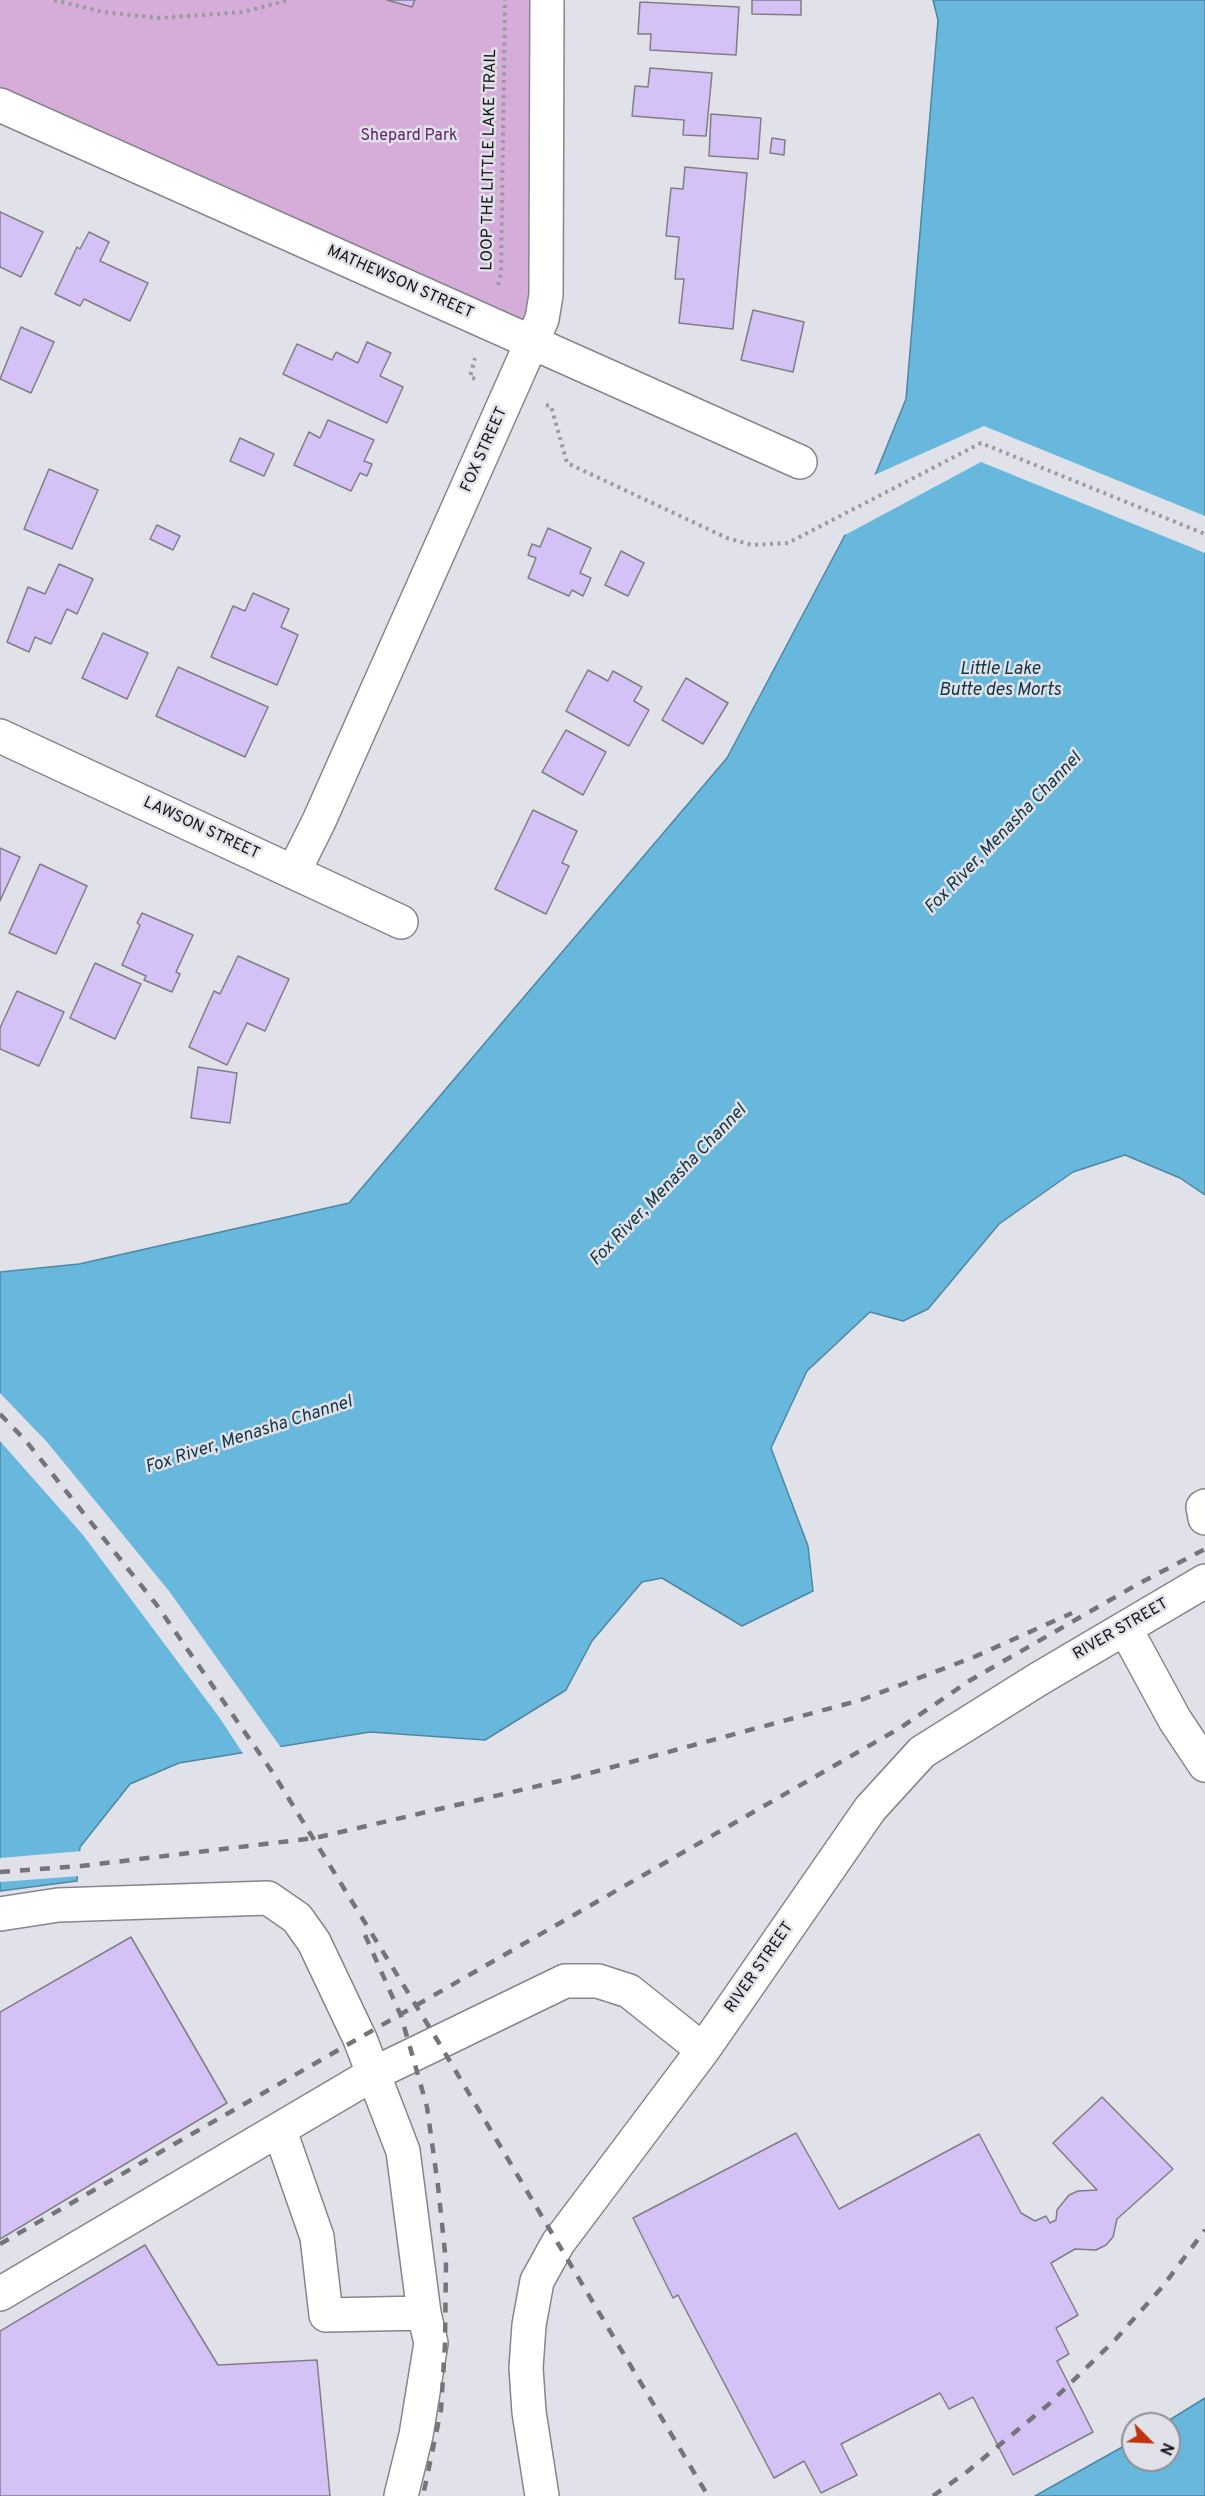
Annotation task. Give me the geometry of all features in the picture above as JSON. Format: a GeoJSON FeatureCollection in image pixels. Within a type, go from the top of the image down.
{"type":"FeatureCollection","features":[{"type":"Feature","properties":{"kind":"street","name":"FOX STREET"},"geometry":{"type":"LineString","coordinates":[[294,871],[319,821],[533,343],[546,295],[547,0]]}},
{"type":"Feature","properties":{"kind":"street","name":"MATHEWSON STREET"},"geometry":{"type":"LineString","coordinates":[[0,105],[800,462]]}},
{"type":"Feature","properties":{"kind":"street","name":"LAWSON STREET"},"geometry":{"type":"LineString","coordinates":[[0,736],[401,922]]}},
{"type":"Feature","properties":{"kind":"street"},"geometry":{"type":"LineString","coordinates":[[1205,1506],[1203,1507],[1205,1518]]}},
{"type":"Feature","properties":{"kind":"street","name":"RIVER STREET"},"geometry":{"type":"LineString","coordinates":[[542,2496],[529,2412],[526,2368],[529,2325],[537,2281],[558,2243],[703,2050],[870,1809],[922,1752],[1205,1581]]}},
{"type":"Feature","properties":{"kind":"street"},"geometry":{"type":"LineString","coordinates":[[1125,1628],[1175,1720],[1205,1765]]}},
{"type":"Feature","properties":{"kind":"street"},"geometry":{"type":"LineString","coordinates":[[0,1914],[58,1905],[268,1898],[297,1918],[314,1941],[360,2039],[403,2151],[424,2313],[431,2343],[416,2435],[401,2496]]}},
{"type":"Feature","properties":{"kind":"street"},"geometry":{"type":"LineString","coordinates":[[0,2294],[280,2131],[373,2074],[565,1981],[598,1981],[630,1991],[703,2050]]}},
{"type":"Feature","properties":{"kind":"street"},"geometry":{"type":"LineString","coordinates":[[280,2131],[317,2237],[326,2315],[424,2313]]}},
{"type":"Feature","properties":{"kind":"path"},"geometry":{"type":"LineString","coordinates":[[54,0],[103,12],[159,18],[243,12],[289,0]]}},
{"type":"Feature","properties":{"kind":"path","name":"LOOP THE LITTLE LAKE TRAIL"},"geometry":{"type":"LineString","coordinates":[[505,0],[501,274],[470,377],[551,406],[567,463],[727,538],[752,545],[788,543],[981,443],[1205,534]]}},
{"type":"Feature","properties":{"kind":"green space","name":"Shepard Park"},"geometry":{"type":"Polygon","coordinates":[[[0,0],[547,0],[534,342],[0,105],[0,0]]]}},
{"type":"Feature","properties":{"kind":"water"},"geometry":{"type":"Polygon","coordinates":[[[933,0],[1205,0],[1205,1195],[1180,1178],[1125,1155],[1073,1172],[999,1224],[928,1309],[903,1321],[870,1312],[807,1371],[771,1448],[808,1546],[813,1591],[742,1626],[662,1578],[642,1582],[592,1641],[566,1690],[485,1740],[370,1732],[179,1763],[130,1784],[80,1847],[77,1881],[0,1891],[0,1272],[79,1264],[349,1203],[727,758],[845,535],[861,510],[906,399],[938,20],[933,0]]]}},
{"type":"Feature","properties":{"kind":"water"},"geometry":{"type":"Polygon","coordinates":[[[1205,2398],[1205,2496],[1035,2496],[1121,2448],[1121,2472],[1181,2472],[1181,2413],[1205,2398]]]}},
{"type":"Feature","properties":{"kind":"pier"},"geometry":{"type":"Polygon","coordinates":[[[984,426],[1205,516],[1205,553],[981,462],[845,535],[844,531],[858,509],[872,476],[984,426]]]}},
{"type":"Feature","properties":{"kind":"pier"},"geometry":{"type":"Polygon","coordinates":[[[0,1393],[47,1442],[169,1591],[282,1749],[244,1755],[219,1717],[83,1535],[0,1441],[0,1393]]]}},
{"type":"Feature","properties":{"kind":"pier"},"geometry":{"type":"Polygon","coordinates":[[[82,1851],[80,1876],[0,1882],[0,1858],[82,1851]]]}},
{"type":"Feature","properties":{"kind":"building"},"geometry":{"type":"Polygon","coordinates":[[[387,0],[415,0],[412,7],[387,0]]]}},
{"type":"Feature","properties":{"kind":"building"},"geometry":{"type":"Polygon","coordinates":[[[752,0],[801,0],[801,15],[752,14],[752,0]]]}},
{"type":"Feature","properties":{"kind":"building"},"geometry":{"type":"Polygon","coordinates":[[[640,2],[739,7],[736,55],[650,50],[651,34],[638,34],[640,2]]]}},
{"type":"Feature","properties":{"kind":"building"},"geometry":{"type":"Polygon","coordinates":[[[650,68],[712,73],[706,136],[683,135],[684,120],[632,116],[635,86],[648,87],[650,68]]]}},
{"type":"Feature","properties":{"kind":"building"},"geometry":{"type":"Polygon","coordinates":[[[711,114],[761,118],[758,159],[709,156],[711,114]]]}},
{"type":"Feature","properties":{"kind":"building"},"geometry":{"type":"Polygon","coordinates":[[[772,138],[785,140],[784,155],[770,153],[772,138]]]}},
{"type":"Feature","properties":{"kind":"building"},"geometry":{"type":"Polygon","coordinates":[[[685,167],[747,173],[733,329],[679,323],[684,279],[675,279],[679,237],[666,236],[671,188],[683,189],[685,167]]]}},
{"type":"Feature","properties":{"kind":"building"},"geometry":{"type":"Polygon","coordinates":[[[0,212],[43,232],[21,277],[0,267],[0,212]]]}},
{"type":"Feature","properties":{"kind":"building"},"geometry":{"type":"Polygon","coordinates":[[[89,232],[109,242],[100,261],[148,283],[130,321],[84,299],[80,306],[55,294],[77,247],[80,249],[89,232]]]}},
{"type":"Feature","properties":{"kind":"building"},"geometry":{"type":"Polygon","coordinates":[[[753,310],[804,322],[793,372],[741,360],[753,310]]]}},
{"type":"Feature","properties":{"kind":"building"},"geometry":{"type":"Polygon","coordinates":[[[21,327],[54,342],[31,393],[0,379],[21,327]]]}},
{"type":"Feature","properties":{"kind":"building"},"geometry":{"type":"Polygon","coordinates":[[[367,342],[391,353],[380,376],[403,387],[387,423],[283,374],[297,344],[332,360],[336,352],[358,363],[367,342]]]}},
{"type":"Feature","properties":{"kind":"building"},"geometry":{"type":"Polygon","coordinates":[[[328,420],[374,440],[364,461],[372,464],[367,476],[360,473],[351,491],[294,465],[309,432],[320,438],[328,420]]]}},
{"type":"Feature","properties":{"kind":"building"},"geometry":{"type":"Polygon","coordinates":[[[240,438],[274,454],[264,476],[230,461],[240,438]]]}},
{"type":"Feature","properties":{"kind":"building"},"geometry":{"type":"Polygon","coordinates":[[[49,469],[98,490],[72,549],[24,529],[49,469]]]}},
{"type":"Feature","properties":{"kind":"building"},"geometry":{"type":"Polygon","coordinates":[[[157,525],[180,536],[173,550],[150,539],[157,525]]]}},
{"type":"Feature","properties":{"kind":"building"},"geometry":{"type":"Polygon","coordinates":[[[548,528],[591,548],[580,573],[591,578],[583,596],[572,590],[569,596],[528,578],[536,558],[528,555],[532,544],[540,547],[548,528]]]}},
{"type":"Feature","properties":{"kind":"building"},"geometry":{"type":"Polygon","coordinates":[[[621,551],[644,563],[628,596],[605,585],[621,551]]]}},
{"type":"Feature","properties":{"kind":"building"},"geometry":{"type":"Polygon","coordinates":[[[59,564],[93,579],[77,614],[67,609],[51,644],[35,637],[29,652],[7,642],[28,587],[45,594],[59,564]]]}},
{"type":"Feature","properties":{"kind":"building"},"geometry":{"type":"Polygon","coordinates":[[[253,593],[289,609],[281,627],[298,635],[277,685],[211,657],[233,606],[245,611],[253,593]]]}},
{"type":"Feature","properties":{"kind":"building"},"geometry":{"type":"Polygon","coordinates":[[[103,633],[148,653],[127,699],[82,678],[103,633]]]}},
{"type":"Feature","properties":{"kind":"building"},"geometry":{"type":"Polygon","coordinates":[[[178,667],[268,707],[245,757],[156,716],[178,667]]]}},
{"type":"Feature","properties":{"kind":"building"},"geometry":{"type":"Polygon","coordinates":[[[588,670],[608,681],[613,671],[642,687],[634,701],[649,710],[629,746],[566,711],[588,670]]]}},
{"type":"Feature","properties":{"kind":"building"},"geometry":{"type":"Polygon","coordinates":[[[686,678],[728,703],[703,744],[662,720],[686,678]]]}},
{"type":"Feature","properties":{"kind":"building"},"geometry":{"type":"Polygon","coordinates":[[[566,730],[606,752],[583,795],[542,772],[566,730]]]}},
{"type":"Feature","properties":{"kind":"building"},"geometry":{"type":"Polygon","coordinates":[[[533,810],[577,831],[562,863],[569,866],[546,914],[495,889],[533,810]]]}},
{"type":"Feature","properties":{"kind":"building"},"geometry":{"type":"Polygon","coordinates":[[[0,848],[20,857],[0,901],[0,848]]]}},
{"type":"Feature","properties":{"kind":"building"},"geometry":{"type":"Polygon","coordinates":[[[40,864],[87,886],[56,954],[9,933],[40,864]]]}},
{"type":"Feature","properties":{"kind":"building"},"geometry":{"type":"Polygon","coordinates":[[[142,913],[193,935],[176,972],[180,974],[172,992],[144,980],[146,976],[122,965],[140,925],[137,923],[142,913]]]}},
{"type":"Feature","properties":{"kind":"building"},"geometry":{"type":"Polygon","coordinates":[[[238,956],[289,979],[265,1031],[247,1023],[227,1065],[189,1047],[214,991],[220,994],[238,956]]]}},
{"type":"Feature","properties":{"kind":"building"},"geometry":{"type":"Polygon","coordinates":[[[95,963],[141,984],[115,1039],[70,1018],[95,963]]]}},
{"type":"Feature","properties":{"kind":"building"},"geometry":{"type":"Polygon","coordinates":[[[17,991],[64,1012],[39,1066],[0,1049],[0,1028],[17,991]]]}},
{"type":"Feature","properties":{"kind":"building"},"geometry":{"type":"Polygon","coordinates":[[[198,1067],[237,1073],[230,1123],[191,1118],[198,1067]]]}},
{"type":"Feature","properties":{"kind":"building"},"geometry":{"type":"Polygon","coordinates":[[[131,1937],[227,2103],[0,2239],[0,2012],[131,1937]]]}},
{"type":"Feature","properties":{"kind":"building"},"geometry":{"type":"Polygon","coordinates":[[[1102,2097],[1173,2169],[1117,2219],[1113,2237],[1106,2245],[1096,2250],[1075,2249],[1051,2263],[1078,2315],[1056,2328],[1069,2354],[1057,2361],[1093,2432],[1013,2475],[973,2397],[949,2409],[940,2393],[841,2444],[857,2475],[821,2493],[804,2461],[774,2478],[678,2295],[673,2298],[633,2218],[796,2133],[839,2209],[979,2134],[1021,2213],[1035,2221],[1046,2216],[1050,2223],[1056,2220],[1057,2210],[1069,2195],[1078,2191],[1097,2190],[1053,2143],[1102,2097]]]}},
{"type":"Feature","properties":{"kind":"building"},"geometry":{"type":"Polygon","coordinates":[[[145,2245],[218,2365],[317,2360],[330,2496],[0,2496],[0,2331],[145,2245]]]}},
{"type":"Feature","properties":{"kind":"railway"},"geometry":{"type":"LineString","coordinates":[[0,1414],[26,1441],[156,1604],[273,1773],[439,2043],[708,2496]]}},
{"type":"Feature","properties":{"kind":"railway"},"geometry":{"type":"LineString","coordinates":[[0,2244],[900,1728],[969,1681],[1138,1584],[1205,1549]]}},
{"type":"Feature","properties":{"kind":"railway"},"geometry":{"type":"LineString","coordinates":[[0,1872],[81,1866],[315,1838],[568,1779],[861,1700],[974,1657],[1072,1613]]}},
{"type":"Feature","properties":{"kind":"railway"},"geometry":{"type":"LineString","coordinates":[[365,1935],[401,2016],[427,2107],[446,2262],[441,2410],[423,2496]]}},
{"type":"Feature","properties":{"kind":"railway"},"geometry":{"type":"LineString","coordinates":[[933,2496],[968,2471],[1049,2404],[1115,2340],[1163,2286],[1205,2230]]}},
{"type":"Feature","properties":{"kind":"water label","name":"Little Lake Butte des Morts"},"geometry":{"type":"Point","coordinates":[1000,680]}},
{"type":"Feature","properties":{"kind":"water label","name":"Fox River, Menasha Channel"},"geometry":{"type":"Point","coordinates":[1004,834]}},
{"type":"Feature","properties":{"kind":"water label","name":"Fox River, Menasha Channel"},"geometry":{"type":"Point","coordinates":[669,1186]}},
{"type":"Feature","properties":{"kind":"water label","name":"Fox River, Menasha Channel"},"geometry":{"type":"Point","coordinates":[249,1436]}}]}
